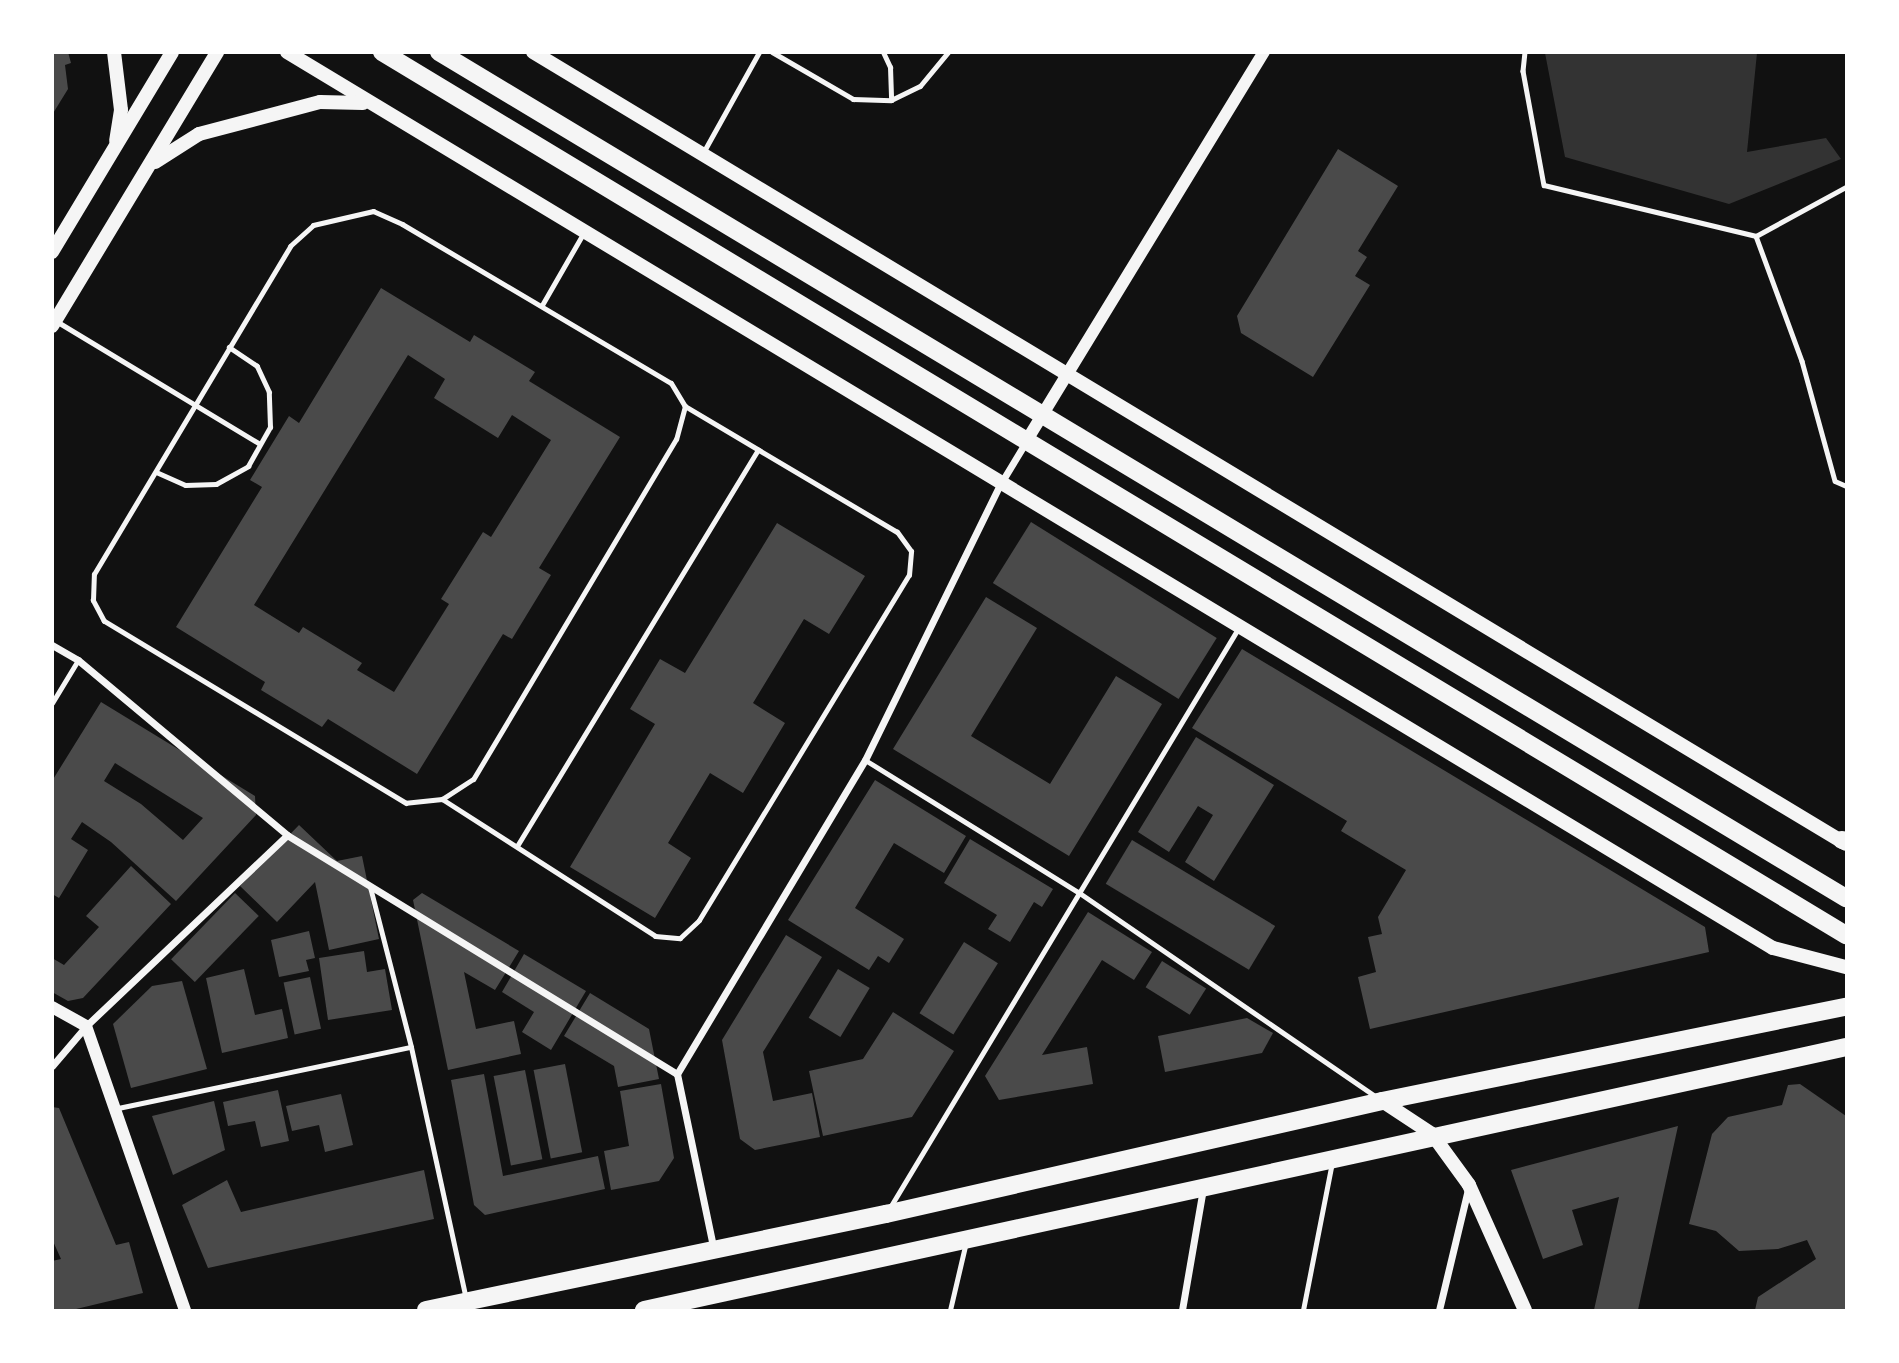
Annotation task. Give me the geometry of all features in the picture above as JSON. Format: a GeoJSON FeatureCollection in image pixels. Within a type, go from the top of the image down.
{"type":"FeatureCollection","features":[{"type":"Feature","properties":{"kind":"main road"},"geometry":{"type":"LineString","coordinates":[[114,52],[121,110],[115,148]]}},
{"type":"Feature","properties":{"kind":"main road"},"geometry":{"type":"LineString","coordinates":[[52,252],[172,52]]}},
{"type":"Feature","properties":{"kind":"main road"},"geometry":{"type":"LineString","coordinates":[[54,323],[217,52]]}},
{"type":"Feature","properties":{"kind":"main road"},"geometry":{"type":"LineString","coordinates":[[287,52],[1773,948],[1846,967]]}},
{"type":"Feature","properties":{"kind":"main road"},"geometry":{"type":"LineString","coordinates":[[382,52],[1846,935]]}},
{"type":"Feature","properties":{"kind":"main road"},"geometry":{"type":"LineString","coordinates":[[439,52],[1846,898]]}},
{"type":"Feature","properties":{"kind":"main road"},"geometry":{"type":"LineString","coordinates":[[533,52],[1845,842]]}},
{"type":"Feature","properties":{"kind":"main road"},"geometry":{"type":"LineString","coordinates":[[146,170],[199,134],[320,102],[349,99],[377,107]]}},
{"type":"Feature","properties":{"kind":"main road"},"geometry":{"type":"LineString","coordinates":[[426,1311],[714,1252],[1382,1101],[1846,1007]]}},
{"type":"Feature","properties":{"kind":"main road"},"geometry":{"type":"LineString","coordinates":[[644,1311],[708,1304],[967,1239],[1204,1185],[1846,1047]]}},
{"type":"Feature","properties":{"kind":"main road"},"geometry":{"type":"LineString","coordinates":[[1382,1101],[1432,1134],[1469,1185],[1525,1311]]}},
{"type":"Feature","properties":{"kind":"street"},"geometry":{"type":"LineString","coordinates":[[714,1252],[677,1074],[865,761],[1001,483],[1264,52]]}},
{"type":"Feature","properties":{"kind":"street"},"geometry":{"type":"LineString","coordinates":[[52,645],[78,660],[287,835],[677,1074]]}},
{"type":"Feature","properties":{"kind":"street"},"geometry":{"type":"LineString","coordinates":[[52,1066],[86,1026],[287,835]]}},
{"type":"Feature","properties":{"kind":"street"},"geometry":{"type":"LineString","coordinates":[[52,1007],[86,1026],[118,1108],[185,1311]]}},
{"type":"Feature","properties":{"kind":"street"},"geometry":{"type":"LineString","coordinates":[[1182,1311],[1204,1185]]}},
{"type":"Feature","properties":{"kind":"street"},"geometry":{"type":"LineString","coordinates":[[1439,1311],[1469,1185]]}},
{"type":"Feature","properties":{"kind":"lane"},"geometry":{"type":"LineString","coordinates":[[702,154],[759,52]]}},
{"type":"Feature","properties":{"kind":"lane"},"geometry":{"type":"LineString","coordinates":[[772,52],[853,99],[891,100],[920,86],[948,52]]}},
{"type":"Feature","properties":{"kind":"lane"},"geometry":{"type":"LineString","coordinates":[[883,52],[890,67],[891,100]]}},
{"type":"Feature","properties":{"kind":"lane"},"geometry":{"type":"LineString","coordinates":[[442,799],[517,846],[561,879],[655,936],[680,938],[699,920],[902,587],[909,575],[911,551],[897,532],[685,406],[671,383],[542,305],[373,211],[313,225],[290,246],[94,574],[93,600],[104,621],[406,803],[442,799],[473,779],[676,439],[685,406]]}},
{"type":"Feature","properties":{"kind":"lane"},"geometry":{"type":"LineString","coordinates":[[542,305],[584,232]]}},
{"type":"Feature","properties":{"kind":"lane"},"geometry":{"type":"LineString","coordinates":[[54,323],[260,443]]}},
{"type":"Feature","properties":{"kind":"lane"},"geometry":{"type":"LineString","coordinates":[[156,472],[185,485],[216,484],[248,466],[270,428],[269,392],[257,366],[229,347]]}},
{"type":"Feature","properties":{"kind":"lane"},"geometry":{"type":"LineString","coordinates":[[517,846],[758,449]]}},
{"type":"Feature","properties":{"kind":"lane"},"geometry":{"type":"LineString","coordinates":[[886,1214],[1239,627]]}},
{"type":"Feature","properties":{"kind":"lane"},"geometry":{"type":"LineString","coordinates":[[52,703],[78,660]]}},
{"type":"Feature","properties":{"kind":"lane"},"geometry":{"type":"LineString","coordinates":[[865,761],[1078,892],[1382,1101]]}},
{"type":"Feature","properties":{"kind":"lane"},"geometry":{"type":"LineString","coordinates":[[370,887],[411,1047],[467,1302]]}},
{"type":"Feature","properties":{"kind":"lane"},"geometry":{"type":"LineString","coordinates":[[118,1108],[411,1047]]}},
{"type":"Feature","properties":{"kind":"lane"},"geometry":{"type":"LineString","coordinates":[[1303,1311],[1333,1156]]}},
{"type":"Feature","properties":{"kind":"lane"},"geometry":{"type":"LineString","coordinates":[[950,1311],[967,1239]]}},
{"type":"Feature","properties":{"kind":"path"},"geometry":{"type":"LineString","coordinates":[[1525,52],[1523,71],[1544,185],[1756,236],[1846,187]]}},
{"type":"Feature","properties":{"kind":"path"},"geometry":{"type":"LineString","coordinates":[[1756,236],[1802,361],[1835,481],[1846,486]]}},
{"type":"Feature","properties":{"kind":"shaded area"},"geometry":{"type":"Polygon","coordinates":[[[1545,53],[1757,53],[1747,152],[1826,138],[1841,159],[1729,204],[1565,157],[1545,53]]]}},
{"type":"Feature","properties":{"kind":"building"},"geometry":{"type":"Polygon","coordinates":[[[52,52],[68,52],[71,63],[65,65],[68,89],[52,115],[52,52]]]}},
{"type":"Feature","properties":{"kind":"building"},"geometry":{"type":"Polygon","coordinates":[[[1338,149],[1398,186],[1358,251],[1367,257],[1355,276],[1370,285],[1313,377],[1241,333],[1237,316],[1338,149]]]}},
{"type":"Feature","properties":{"kind":"building"},"geometry":{"type":"Polygon","coordinates":[[[381,288],[470,342],[474,335],[535,372],[529,381],[620,437],[539,568],[551,575],[512,639],[503,634],[417,774],[328,719],[322,727],[261,690],[265,682],[176,627],[262,487],[250,480],[289,416],[299,423],[381,288]],[[408,355],[254,605],[299,633],[303,627],[362,663],[357,670],[394,692],[449,604],[441,599],[483,532],[491,537],[551,440],[512,415],[498,438],[434,398],[445,379],[408,355]]]}},
{"type":"Feature","properties":{"kind":"building"},"geometry":{"type":"Polygon","coordinates":[[[1031,522],[1217,638],[1179,699],[993,583],[1031,522]]]}},
{"type":"Feature","properties":{"kind":"building"},"geometry":{"type":"Polygon","coordinates":[[[777,523],[865,576],[829,634],[804,619],[753,703],[785,723],[743,793],[710,773],[668,843],[691,858],[655,918],[570,867],[655,724],[630,709],[660,659],[685,673],[777,523]]]}},
{"type":"Feature","properties":{"kind":"building"},"geometry":{"type":"Polygon","coordinates":[[[986,597],[1037,628],[971,736],[1050,784],[1116,676],[1162,704],[1069,856],[893,749],[986,597]]]}},
{"type":"Feature","properties":{"kind":"building"},"geometry":{"type":"Polygon","coordinates":[[[1242,649],[1705,927],[1709,952],[1370,1029],[1358,977],[1376,972],[1368,937],[1382,934],[1378,917],[1406,870],[1341,831],[1347,821],[1192,728],[1242,649]]]}},
{"type":"Feature","properties":{"kind":"building"},"geometry":{"type":"Polygon","coordinates":[[[101,702],[255,796],[256,815],[176,901],[111,842],[82,822],[71,839],[88,850],[59,898],[52,894],[52,781],[101,702]],[[115,763],[104,781],[141,804],[183,840],[203,818],[115,763]]]}},
{"type":"Feature","properties":{"kind":"building"},"geometry":{"type":"Polygon","coordinates":[[[1196,737],[1274,785],[1214,881],[1185,862],[1213,815],[1198,806],[1169,852],[1138,832],[1196,737]]]}},
{"type":"Feature","properties":{"kind":"building"},"geometry":{"type":"Polygon","coordinates":[[[875,780],[966,836],[944,873],[894,843],[855,908],[904,939],[889,963],[878,956],[869,970],[788,920],[875,780]]]}},
{"type":"Feature","properties":{"kind":"building"},"geometry":{"type":"Polygon","coordinates":[[[299,825],[337,861],[362,856],[379,939],[329,950],[315,882],[277,922],[240,886],[299,825]]]}},
{"type":"Feature","properties":{"kind":"building"},"geometry":{"type":"Polygon","coordinates":[[[970,839],[1053,889],[1042,907],[1034,902],[1010,942],[988,929],[997,915],[944,883],[970,839]]]}},
{"type":"Feature","properties":{"kind":"building"},"geometry":{"type":"Polygon","coordinates":[[[1132,840],[1275,926],[1249,970],[1106,884],[1132,840]]]}},
{"type":"Feature","properties":{"kind":"building"},"geometry":{"type":"Polygon","coordinates":[[[131,866],[171,904],[83,998],[68,1001],[52,992],[52,958],[64,965],[99,927],[86,916],[131,866]]]}},
{"type":"Feature","properties":{"kind":"building"},"geometry":{"type":"Polygon","coordinates":[[[235,893],[259,916],[195,982],[171,959],[235,893]]]}},
{"type":"Feature","properties":{"kind":"building"},"geometry":{"type":"Polygon","coordinates":[[[422,893],[519,951],[495,990],[464,972],[476,1029],[514,1021],[521,1054],[448,1070],[413,900],[422,893]]]}},
{"type":"Feature","properties":{"kind":"building"},"geometry":{"type":"Polygon","coordinates":[[[1088,912],[1152,952],[1134,980],[1102,960],[1042,1055],[1087,1047],[1093,1084],[999,1100],[985,1076],[1088,912]]]}},
{"type":"Feature","properties":{"kind":"building"},"geometry":{"type":"Polygon","coordinates":[[[309,931],[315,958],[306,960],[309,971],[279,977],[271,940],[309,931]]]}},
{"type":"Feature","properties":{"kind":"building"},"geometry":{"type":"Polygon","coordinates":[[[786,935],[822,957],[763,1052],[773,1101],[812,1093],[820,1137],[755,1150],[740,1139],[722,1040],[786,935]]]}},
{"type":"Feature","properties":{"kind":"building"},"geometry":{"type":"Polygon","coordinates":[[[964,942],[998,963],[953,1034],[919,1013],[964,942]]]}},
{"type":"Feature","properties":{"kind":"building"},"geometry":{"type":"Polygon","coordinates":[[[364,951],[367,972],[385,969],[392,1010],[328,1020],[319,958],[364,951]]]}},
{"type":"Feature","properties":{"kind":"building"},"geometry":{"type":"Polygon","coordinates":[[[524,954],[586,991],[551,1050],[522,1032],[534,1012],[502,992],[524,954]]]}},
{"type":"Feature","properties":{"kind":"building"},"geometry":{"type":"Polygon","coordinates":[[[1162,961],[1206,989],[1190,1015],[1146,987],[1162,961]]]}},
{"type":"Feature","properties":{"kind":"building"},"geometry":{"type":"Polygon","coordinates":[[[244,969],[255,1015],[282,1009],[288,1038],[222,1053],[206,978],[244,969]]]}},
{"type":"Feature","properties":{"kind":"building"},"geometry":{"type":"Polygon","coordinates":[[[838,969],[870,988],[840,1037],[809,1018],[838,969]]]}},
{"type":"Feature","properties":{"kind":"building"},"geometry":{"type":"Polygon","coordinates":[[[310,977],[321,1029],[295,1034],[284,983],[310,977]]]}},
{"type":"Feature","properties":{"kind":"building"},"geometry":{"type":"Polygon","coordinates":[[[182,981],[207,1069],[131,1088],[113,1024],[152,986],[182,981]]]}},
{"type":"Feature","properties":{"kind":"building"},"geometry":{"type":"Polygon","coordinates":[[[590,993],[649,1029],[659,1079],[618,1087],[614,1066],[564,1036],[590,993]]]}},
{"type":"Feature","properties":{"kind":"building"},"geometry":{"type":"Polygon","coordinates":[[[893,1012],[954,1051],[912,1117],[823,1136],[809,1071],[863,1059],[893,1012]]]}},
{"type":"Feature","properties":{"kind":"building"},"geometry":{"type":"Polygon","coordinates":[[[1247,1018],[1273,1033],[1262,1053],[1165,1072],[1158,1036],[1247,1018]]]}},
{"type":"Feature","properties":{"kind":"building"},"geometry":{"type":"Polygon","coordinates":[[[565,1064],[582,1152],[551,1158],[534,1070],[565,1064]]]}},
{"type":"Feature","properties":{"kind":"building"},"geometry":{"type":"Polygon","coordinates":[[[525,1070],[542,1159],[511,1165],[494,1076],[525,1070]]]}},
{"type":"Feature","properties":{"kind":"building"},"geometry":{"type":"Polygon","coordinates":[[[484,1074],[503,1176],[598,1156],[605,1189],[485,1215],[474,1205],[451,1080],[484,1074]]]}},
{"type":"Feature","properties":{"kind":"building"},"geometry":{"type":"Polygon","coordinates":[[[661,1084],[674,1158],[659,1181],[611,1190],[604,1151],[629,1146],[620,1091],[661,1084]]]}},
{"type":"Feature","properties":{"kind":"building"},"geometry":{"type":"Polygon","coordinates":[[[1800,1084],[1846,1116],[1846,1310],[1755,1310],[1758,1297],[1816,1259],[1807,1240],[1778,1249],[1739,1251],[1716,1231],[1689,1224],[1712,1134],[1728,1117],[1782,1105],[1788,1085],[1800,1084]]]}},
{"type":"Feature","properties":{"kind":"building"},"geometry":{"type":"Polygon","coordinates":[[[278,1090],[289,1141],[261,1147],[255,1121],[228,1126],[223,1102],[278,1090]]]}},
{"type":"Feature","properties":{"kind":"building"},"geometry":{"type":"Polygon","coordinates":[[[341,1094],[353,1145],[325,1152],[319,1125],[292,1131],[286,1106],[341,1094]]]}},
{"type":"Feature","properties":{"kind":"building"},"geometry":{"type":"Polygon","coordinates":[[[214,1101],[225,1150],[173,1175],[152,1116],[214,1101]]]}},
{"type":"Feature","properties":{"kind":"building"},"geometry":{"type":"Polygon","coordinates":[[[52,1107],[59,1108],[116,1245],[129,1242],[143,1293],[72,1310],[52,1310],[52,1261],[61,1259],[52,1239],[52,1107]]]}},
{"type":"Feature","properties":{"kind":"building"},"geometry":{"type":"Polygon","coordinates":[[[1678,1126],[1638,1310],[1594,1310],[1619,1197],[1572,1210],[1583,1245],[1543,1259],[1511,1170],[1678,1126]]]}},
{"type":"Feature","properties":{"kind":"building"},"geometry":{"type":"Polygon","coordinates":[[[424,1170],[434,1219],[208,1268],[182,1205],[227,1180],[241,1212],[424,1170]]]}}]}
